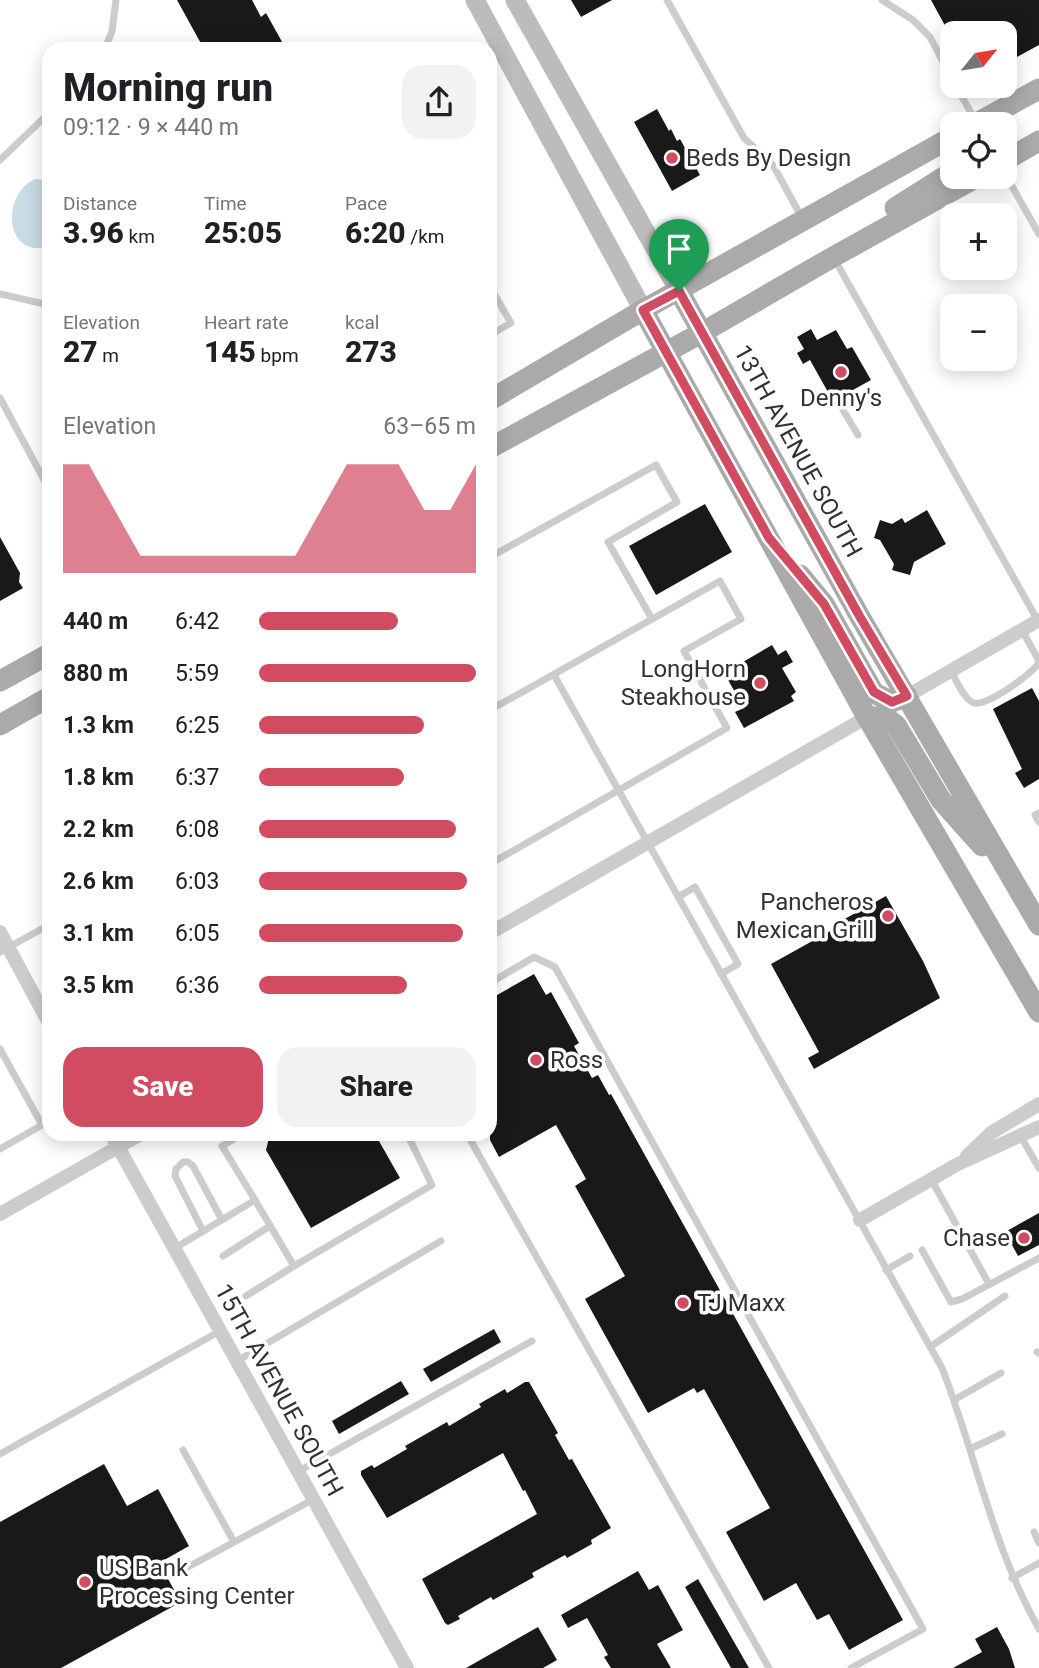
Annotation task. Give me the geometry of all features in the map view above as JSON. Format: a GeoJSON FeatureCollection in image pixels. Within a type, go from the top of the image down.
{"type":"FeatureCollection","features":[{"type":"Feature","properties":{"kind":"main road"},"geometry":{"type":"LineString","coordinates":[[475,0],[867,717],[1039,1013]]}},
{"type":"Feature","properties":{"kind":"main road","name":"13TH AVENUE SOUTH"},"geometry":{"type":"LineString","coordinates":[[514,0],[703,332],[860,617],[1039,925]]}},
{"type":"Feature","properties":{"kind":"main road"},"geometry":{"type":"LineString","coordinates":[[998,112],[1039,89]]}},
{"type":"Feature","properties":{"kind":"main road"},"geometry":{"type":"LineString","coordinates":[[1017,116],[1039,102]]}},
{"type":"Feature","properties":{"kind":"main road"},"geometry":{"type":"LineString","coordinates":[[1017,154],[1039,141]]}},
{"type":"Feature","properties":{"kind":"main road"},"geometry":{"type":"LineString","coordinates":[[497,396],[643,310],[940,144]]}},
{"type":"Feature","properties":{"kind":"main road"},"geometry":{"type":"LineString","coordinates":[[833,257],[868,227],[940,180]]}},
{"type":"Feature","properties":{"kind":"main road"},"geometry":{"type":"LineString","coordinates":[[497,444],[703,332],[955,189]]}},
{"type":"Feature","properties":{"kind":"main road"},"geometry":{"type":"LineString","coordinates":[[769,538],[824,604],[874,692],[892,702],[907,696]]}},
{"type":"Feature","properties":{"kind":"main road"},"geometry":{"type":"LineString","coordinates":[[0,681],[42,658]]}},
{"type":"Feature","properties":{"kind":"main road"},"geometry":{"type":"LineString","coordinates":[[0,725],[42,699]]}},
{"type":"Feature","properties":{"kind":"main road"},"geometry":{"type":"LineString","coordinates":[[867,717],[885,717],[897,725],[941,800],[1010,876]]}},
{"type":"Feature","properties":{"kind":"street"},"geometry":{"type":"LineString","coordinates":[[907,696],[1038,621]]}},
{"type":"Feature","properties":{"kind":"street"},"geometry":{"type":"LineString","coordinates":[[497,928],[867,717]]}},
{"type":"Feature","properties":{"kind":"street"},"geometry":{"type":"LineString","coordinates":[[0,932],[4,950],[42,1012]]}},
{"type":"Feature","properties":{"kind":"street"},"geometry":{"type":"LineString","coordinates":[[958,1164],[991,1133],[1039,1104]]}},
{"type":"Feature","properties":{"kind":"street"},"geometry":{"type":"LineString","coordinates":[[860,1220],[958,1164],[1039,1127]]}},
{"type":"Feature","properties":{"kind":"street"},"geometry":{"type":"LineString","coordinates":[[0,1214],[113,1141]]}},
{"type":"Feature","properties":{"kind":"street","name":"15TH AVENUE SOUTH"},"geometry":{"type":"LineString","coordinates":[[116,1141],[407,1668]]}},
{"type":"Feature","properties":{"kind":"lane"},"geometry":{"type":"LineString","coordinates":[[108,42],[113,31],[116,0]]}},
{"type":"Feature","properties":{"kind":"lane"},"geometry":{"type":"LineString","coordinates":[[667,0],[744,138],[773,165],[803,221]]}},
{"type":"Feature","properties":{"kind":"lane"},"geometry":{"type":"LineString","coordinates":[[882,0],[913,20],[930,37],[940,56]]}},
{"type":"Feature","properties":{"kind":"lane"},"geometry":{"type":"LineString","coordinates":[[0,160],[42,120]]}},
{"type":"Feature","properties":{"kind":"lane"},"geometry":{"type":"LineString","coordinates":[[1014,189],[1039,234]]}},
{"type":"Feature","properties":{"kind":"lane"},"geometry":{"type":"LineString","coordinates":[[833,257],[1038,621]]}},
{"type":"Feature","properties":{"kind":"lane"},"geometry":{"type":"LineString","coordinates":[[0,294],[42,303]]}},
{"type":"Feature","properties":{"kind":"lane"},"geometry":{"type":"LineString","coordinates":[[497,299],[511,323],[497,331]]}},
{"type":"Feature","properties":{"kind":"lane"},"geometry":{"type":"LineString","coordinates":[[0,398],[42,476]]}},
{"type":"Feature","properties":{"kind":"lane"},"geometry":{"type":"LineString","coordinates":[[843,410],[858,435]]}},
{"type":"Feature","properties":{"kind":"lane"},"geometry":{"type":"LineString","coordinates":[[497,553],[656,465],[677,502],[608,542],[652,619]]}},
{"type":"Feature","properties":{"kind":"lane"},"geometry":{"type":"LineString","coordinates":[[497,706],[720,581],[741,619],[684,651],[727,728],[497,860]]}},
{"type":"Feature","properties":{"kind":"lane"},"geometry":{"type":"LineString","coordinates":[[951,671],[970,702],[977,704],[987,701],[1029,675],[1039,661],[1022,630]]}},
{"type":"Feature","properties":{"kind":"lane"},"geometry":{"type":"LineString","coordinates":[[554,675],[942,1368],[996,1536],[1012,1578],[1039,1629]]}},
{"type":"Feature","properties":{"kind":"lane"},"geometry":{"type":"LineString","coordinates":[[1039,813],[1035,815],[1039,822]]}},
{"type":"Feature","properties":{"kind":"lane"},"geometry":{"type":"LineString","coordinates":[[678,897],[695,887],[717,926],[738,964],[721,974]]}},
{"type":"Feature","properties":{"kind":"lane"},"geometry":{"type":"LineString","coordinates":[[4,950],[42,929]]}},
{"type":"Feature","properties":{"kind":"lane"},"geometry":{"type":"LineString","coordinates":[[497,979],[534,957],[555,967],[923,1629],[851,1668]]}},
{"type":"Feature","properties":{"kind":"lane"},"geometry":{"type":"LineString","coordinates":[[0,1049],[42,1125],[0,1150]]}},
{"type":"Feature","properties":{"kind":"lane"},"geometry":{"type":"LineString","coordinates":[[1021,1137],[1039,1168]]}},
{"type":"Feature","properties":{"kind":"lane"},"geometry":{"type":"LineString","coordinates":[[230,1141],[222,1146],[294,1266]]}},
{"type":"Feature","properties":{"kind":"lane"},"geometry":{"type":"LineString","coordinates":[[246,1296],[432,1185],[410,1141]]}},
{"type":"Feature","properties":{"kind":"lane"},"geometry":{"type":"LineString","coordinates":[[471,1141],[769,1668]]}},
{"type":"Feature","properties":{"kind":"lane"},"geometry":{"type":"LineString","coordinates":[[203,1231],[175,1176],[176,1169],[183,1162],[194,1166],[222,1220]]}},
{"type":"Feature","properties":{"kind":"lane"},"geometry":{"type":"LineString","coordinates":[[931,1179],[989,1284]]}},
{"type":"Feature","properties":{"kind":"lane"},"geometry":{"type":"LineString","coordinates":[[174,1249],[255,1200]]}},
{"type":"Feature","properties":{"kind":"lane"},"geometry":{"type":"LineString","coordinates":[[222,1256],[270,1226]]}},
{"type":"Feature","properties":{"kind":"lane"},"geometry":{"type":"LineString","coordinates":[[237,1361],[441,1241]]}},
{"type":"Feature","properties":{"kind":"lane"},"geometry":{"type":"LineString","coordinates":[[922,1250],[951,1302],[962,1299],[1039,1258]]}},
{"type":"Feature","properties":{"kind":"lane"},"geometry":{"type":"LineString","coordinates":[[887,1270],[910,1256]]}},
{"type":"Feature","properties":{"kind":"lane"},"geometry":{"type":"LineString","coordinates":[[930,1347],[1005,1296]]}},
{"type":"Feature","properties":{"kind":"lane"},"geometry":{"type":"LineString","coordinates":[[0,1454],[220,1331]]}},
{"type":"Feature","properties":{"kind":"lane"},"geometry":{"type":"LineString","coordinates":[[299,1471],[532,1341]]}},
{"type":"Feature","properties":{"kind":"lane"},"geometry":{"type":"LineString","coordinates":[[954,1399],[1001,1373]]}},
{"type":"Feature","properties":{"kind":"lane"},"geometry":{"type":"LineString","coordinates":[[970,1449],[1002,1434]]}},
{"type":"Feature","properties":{"kind":"lane"},"geometry":{"type":"LineString","coordinates":[[183,1450],[234,1542]]}},
{"type":"Feature","properties":{"kind":"lane"},"geometry":{"type":"LineString","coordinates":[[177,1573],[314,1499]]}},
{"type":"Feature","properties":{"kind":"lane"},"geometry":{"type":"LineString","coordinates":[[1034,1532],[1039,1543]]}},
{"type":"Feature","properties":{"kind":"lane"},"geometry":{"type":"LineString","coordinates":[[1012,1578],[1039,1563]]}},
{"type":"Feature","properties":{"kind":"shaded area"},"geometry":{"type":"Polygon","coordinates":[[[35,179],[42,180],[42,247],[34,248],[23,244],[12,224],[16,198],[24,187],[35,179]]]}},
{"type":"Feature","properties":{"kind":"building"},"geometry":{"type":"Polygon","coordinates":[[[177,0],[252,0],[261,17],[266,13],[282,42],[200,42],[177,0]]]}},
{"type":"Feature","properties":{"kind":"building"},"geometry":{"type":"Polygon","coordinates":[[[571,0],[612,0],[581,17],[571,0]]]}},
{"type":"Feature","properties":{"kind":"building"},"geometry":{"type":"Polygon","coordinates":[[[931,0],[1039,0],[1039,45],[1017,57],[1017,21],[942,21],[931,0]]]}},
{"type":"Feature","properties":{"kind":"building","name":"Beds By Design"},"geometry":{"type":"Polygon","coordinates":[[[657,109],[669,131],[671,129],[677,141],[680,139],[700,175],[672,191],[634,122],[657,109]]]}},
{"type":"Feature","properties":{"kind":"building","name":"Denny's"},"geometry":{"type":"Polygon","coordinates":[[[811,329],[817,340],[836,330],[847,349],[852,347],[871,380],[833,401],[810,360],[803,364],[797,353],[804,349],[797,337],[811,329]]]}},
{"type":"Feature","properties":{"kind":"building"},"geometry":{"type":"Polygon","coordinates":[[[705,504],[732,552],[656,595],[629,546],[705,504]]]}},
{"type":"Feature","properties":{"kind":"building"},"geometry":{"type":"Polygon","coordinates":[[[927,510],[946,544],[914,562],[910,575],[892,570],[894,564],[880,540],[874,538],[880,520],[892,524],[902,518],[905,523],[927,510]]]}},
{"type":"Feature","properties":{"kind":"building"},"geometry":{"type":"Polygon","coordinates":[[[0,537],[20,573],[19,582],[23,588],[0,601],[0,537]]]}},
{"type":"Feature","properties":{"kind":"building","name":"LongHorn Steakhouse"},"geometry":{"type":"Polygon","coordinates":[[[772,645],[778,655],[786,650],[793,662],[782,668],[796,692],[791,696],[794,701],[744,728],[735,712],[744,708],[724,673],[772,645]]]}},
{"type":"Feature","properties":{"kind":"building"},"geometry":{"type":"Polygon","coordinates":[[[1032,688],[1039,701],[1039,779],[1024,788],[1015,773],[1022,769],[993,709],[1032,688]]]}},
{"type":"Feature","properties":{"kind":"building"},"geometry":{"type":"Polygon","coordinates":[[[886,896],[923,961],[940,998],[814,1069],[808,1058],[819,1052],[771,964],[843,924],[841,921],[886,896]]]}},
{"type":"Feature","properties":{"kind":"building"},"geometry":{"type":"Polygon","coordinates":[[[534,974],[546,995],[551,992],[579,1043],[574,1046],[592,1078],[598,1075],[609,1095],[611,1094],[903,1620],[849,1650],[829,1614],[817,1620],[796,1583],[764,1601],[726,1532],[770,1508],[704,1389],[697,1393],[694,1388],[648,1413],[585,1299],[625,1276],[575,1186],[586,1179],[556,1125],[499,1157],[491,1141],[497,1141],[497,995],[534,974]]]}},
{"type":"Feature","properties":{"kind":"building"},"geometry":{"type":"Polygon","coordinates":[[[268,1141],[379,1141],[400,1178],[311,1228],[266,1150],[268,1141]]]}},
{"type":"Feature","properties":{"kind":"building","name":"Chase"},"geometry":{"type":"Polygon","coordinates":[[[1039,1213],[1039,1245],[1018,1256],[1005,1232],[1039,1213]]]}},
{"type":"Feature","properties":{"kind":"building"},"geometry":{"type":"Polygon","coordinates":[[[494,1329],[501,1342],[431,1382],[423,1369],[494,1329]]]}},
{"type":"Feature","properties":{"kind":"building"},"geometry":{"type":"Polygon","coordinates":[[[401,1381],[409,1394],[339,1434],[332,1421],[401,1381]]]}},
{"type":"Feature","properties":{"kind":"building"},"geometry":{"type":"Polygon","coordinates":[[[529,1382],[558,1433],[555,1435],[569,1460],[572,1459],[611,1528],[591,1540],[592,1544],[532,1573],[534,1577],[493,1600],[491,1597],[448,1625],[422,1579],[537,1514],[525,1490],[523,1491],[503,1453],[387,1518],[361,1471],[372,1465],[374,1468],[447,1422],[449,1426],[481,1407],[479,1404],[505,1389],[507,1393],[529,1382]]]}},
{"type":"Feature","properties":{"kind":"building","name":"US Bank Processing Center"},"geometry":{"type":"Polygon","coordinates":[[[104,1464],[127,1506],[158,1489],[189,1546],[159,1563],[181,1602],[61,1668],[0,1668],[0,1522],[104,1464]]]}},
{"type":"Feature","properties":{"kind":"building"},"geometry":{"type":"Polygon","coordinates":[[[638,1571],[649,1590],[658,1585],[683,1630],[657,1644],[671,1668],[611,1668],[604,1657],[608,1655],[587,1618],[568,1628],[561,1615],[638,1571]]]}},
{"type":"Feature","properties":{"kind":"building"},"geometry":{"type":"Polygon","coordinates":[[[698,1579],[749,1668],[731,1668],[685,1587],[698,1579]]]}},
{"type":"Feature","properties":{"kind":"building"},"geometry":{"type":"Polygon","coordinates":[[[538,1627],[557,1660],[543,1668],[466,1668],[538,1627]]]}},
{"type":"Feature","properties":{"kind":"building"},"geometry":{"type":"Polygon","coordinates":[[[997,1627],[1009,1649],[1015,1668],[953,1668],[982,1652],[975,1639],[997,1627]]]}},
{"type":"Feature","properties":{"kind":"place","name":"Beds By Design"},"geometry":{"type":"Point","coordinates":[672,158]}},
{"type":"Feature","properties":{"kind":"place","name":"Denny's"},"geometry":{"type":"Point","coordinates":[841,372]}},
{"type":"Feature","properties":{"kind":"place","name":"LongHorn Steakhouse"},"geometry":{"type":"Point","coordinates":[760,683]}},
{"type":"Feature","properties":{"kind":"place","name":"Pancheros Mexican Grill"},"geometry":{"type":"Point","coordinates":[888,916]}},
{"type":"Feature","properties":{"kind":"place","name":"Ross"},"geometry":{"type":"Point","coordinates":[536,1060]}},
{"type":"Feature","properties":{"kind":"place","name":"Chase"},"geometry":{"type":"Point","coordinates":[1024,1238]}},
{"type":"Feature","properties":{"kind":"place","name":"TJ Maxx"},"geometry":{"type":"Point","coordinates":[683,1303]}},
{"type":"Feature","properties":{"kind":"place","name":"US Bank Processing Center"},"geometry":{"type":"Point","coordinates":[85,1582]}},
{"type":"Feature","properties":{"kind":"route"},"geometry":{"type":"LineString","coordinates":[[679,291],[860,617],[907,696],[892,702],[874,692],[824,604],[769,538],[643,310],[679,291]]}}]}
